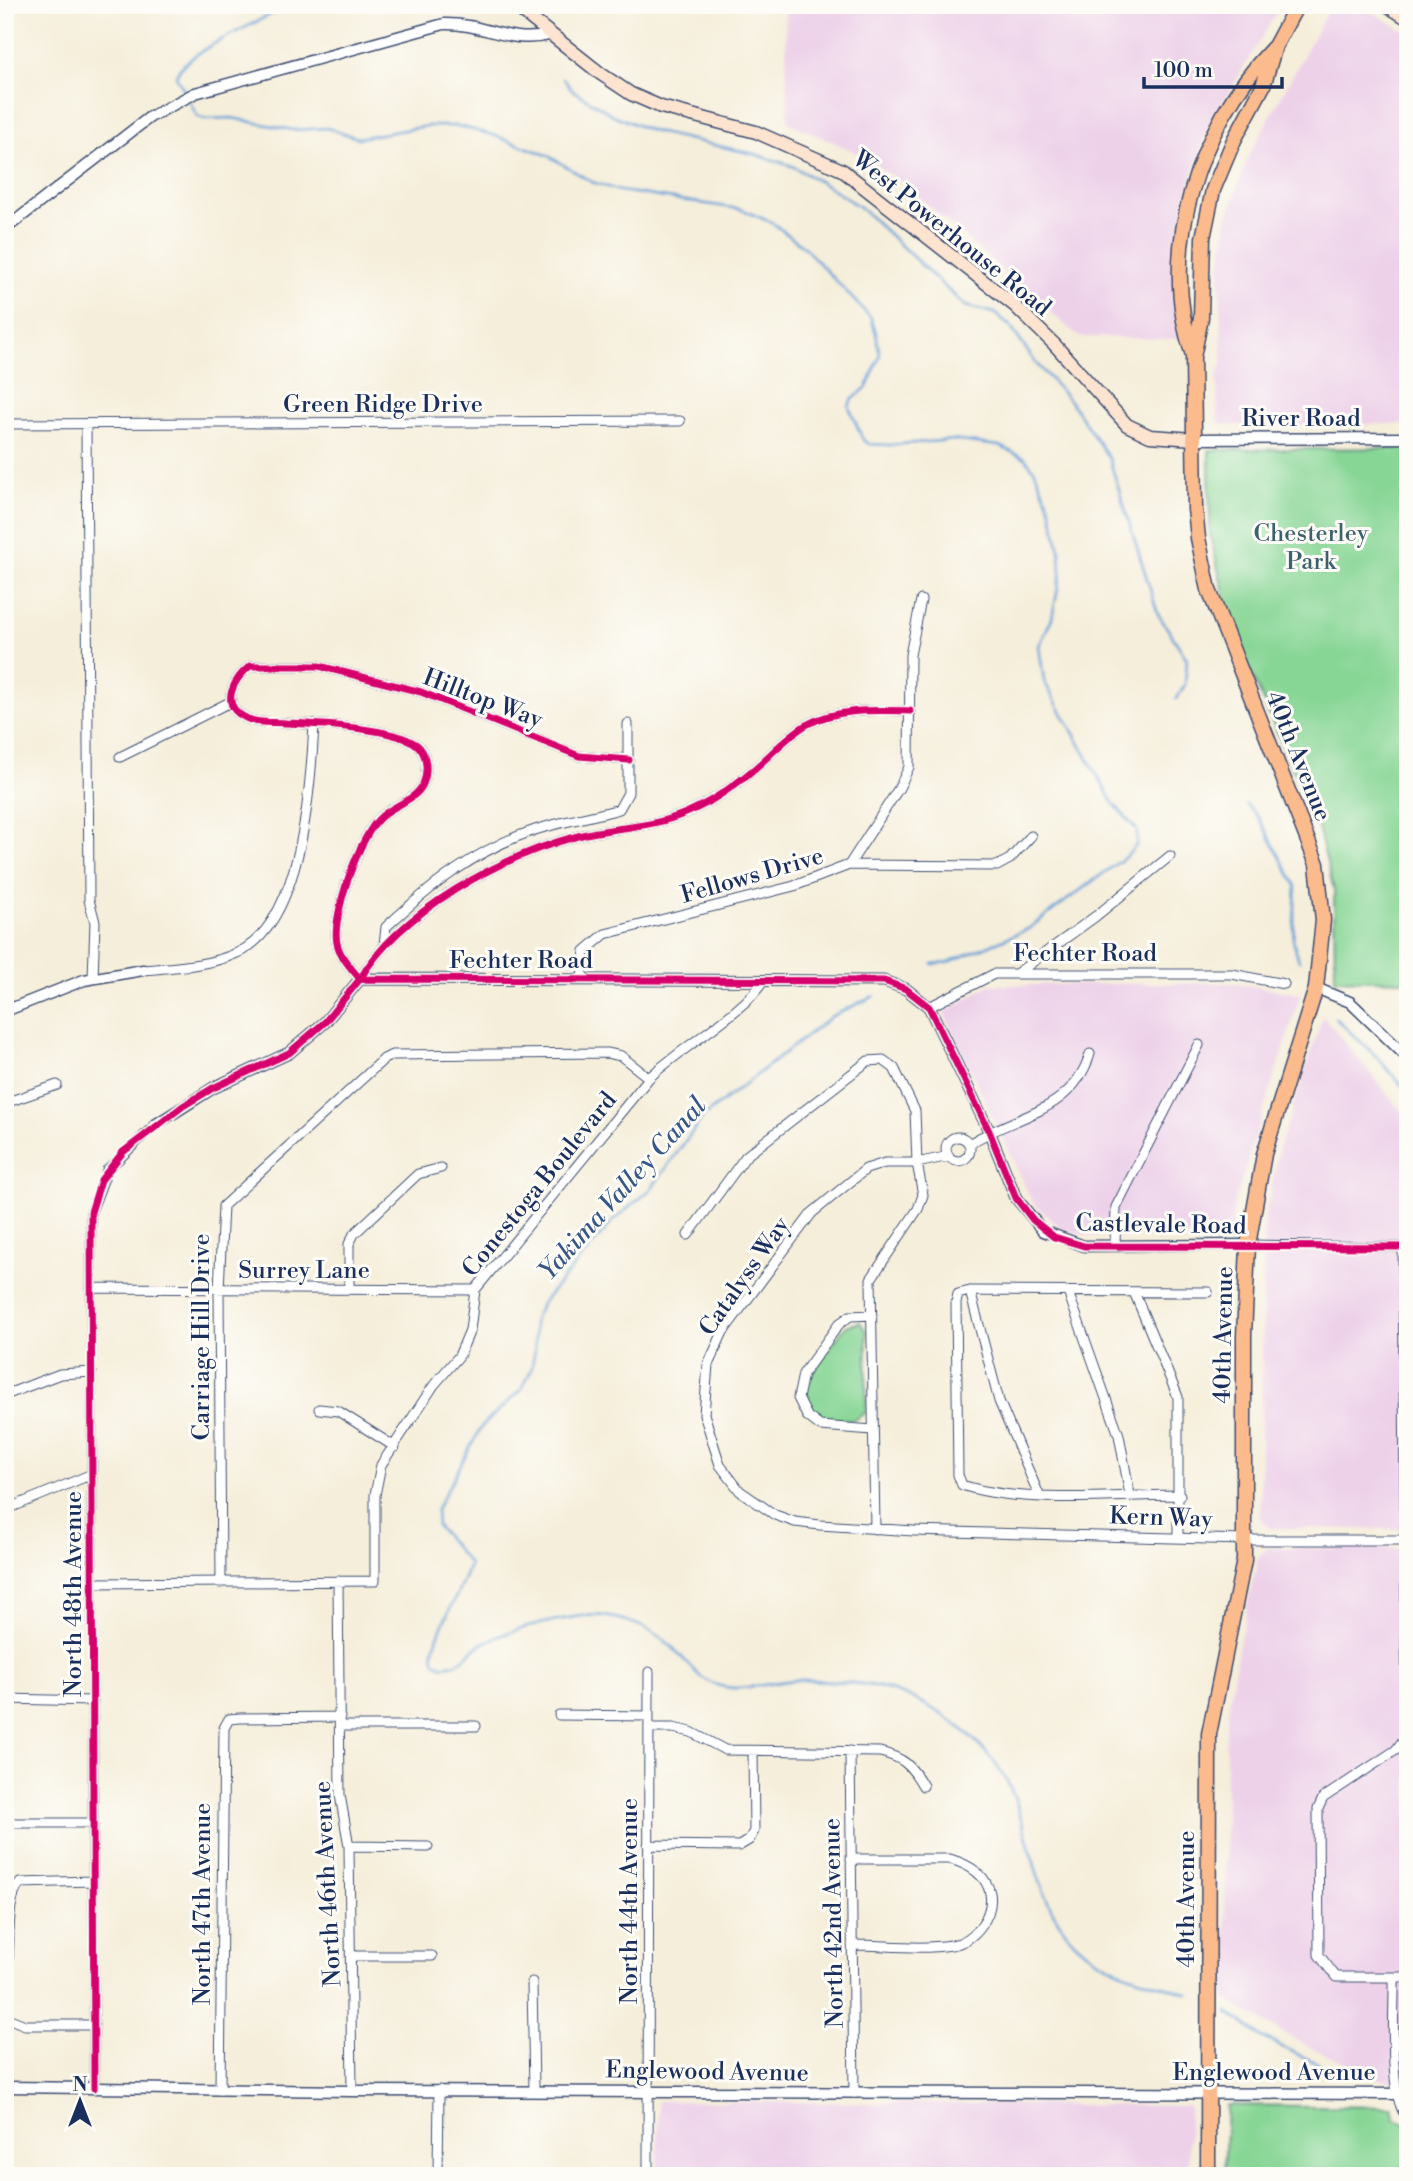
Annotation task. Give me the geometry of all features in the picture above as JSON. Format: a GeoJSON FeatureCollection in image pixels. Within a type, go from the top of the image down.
{"type":"FeatureCollection","features":[{"type":"Feature","properties":{"kind":"main road","name":"West Powerhouse Road"},"geometry":{"type":"LineString","coordinates":[[514,5],[615,84],[648,102],[756,132],[842,170],[1014,305],[1054,344],[1126,425],[1150,436],[1195,439]]}},
{"type":"Feature","properties":{"kind":"main road"},"geometry":{"type":"LineString","coordinates":[[1194,357],[1201,318],[1203,238],[1213,190],[1230,148],[1263,86],[1275,47],[1297,5]]}},
{"type":"Feature","properties":{"kind":"main road"},"geometry":{"type":"LineString","coordinates":[[1386,5],[1408,19]]}},
{"type":"Feature","properties":{"kind":"main road"},"geometry":{"type":"LineString","coordinates":[[1194,357],[1184,328],[1180,269],[1184,227],[1195,180],[1211,139],[1227,111],[1253,69],[1275,47]]}},
{"type":"Feature","properties":{"kind":"main road","name":"40th Avenue"},"geometry":{"type":"LineString","coordinates":[[1194,357],[1198,538],[1209,590],[1317,864],[1323,920],[1316,988],[1264,1154],[1248,1245],[1244,1336],[1245,1540],[1209,1734],[1208,2176]]}},
{"type":"Feature","properties":{"kind":"street"},"geometry":{"type":"LineString","coordinates":[[5,229],[150,117],[195,93],[434,26],[478,27],[520,40],[550,35]]}},
{"type":"Feature","properties":{"kind":"street","name":"Green Ridge Drive"},"geometry":{"type":"LineString","coordinates":[[5,424],[680,421]]}},
{"type":"Feature","properties":{"kind":"street"},"geometry":{"type":"LineString","coordinates":[[86,425],[89,900],[95,922],[93,978]]}},
{"type":"Feature","properties":{"kind":"street","name":"River Road"},"geometry":{"type":"LineString","coordinates":[[1195,439],[1408,438]]}},
{"type":"Feature","properties":{"kind":"street","name":"Fellows Drive"},"geometry":{"type":"LineString","coordinates":[[582,979],[585,951],[604,934],[794,886],[849,865],[906,778],[909,766],[910,655],[921,600]]}},
{"type":"Feature","properties":{"kind":"street","name":"Hilltop Way"},"geometry":{"type":"LineString","coordinates":[[230,702],[233,681],[250,666],[319,666],[421,692],[579,756],[629,760]]}},
{"type":"Feature","properties":{"kind":"street"},"geometry":{"type":"LineString","coordinates":[[120,757],[230,702],[243,717],[254,721],[339,725],[412,740],[422,750],[426,764],[421,788],[381,816],[358,849],[335,929],[341,955],[360,979]]}},
{"type":"Feature","properties":{"kind":"street"},"geometry":{"type":"LineString","coordinates":[[155,1125],[213,1088],[289,1054],[325,1022],[384,945],[437,903],[512,859],[578,836],[669,820],[708,802],[807,725],[856,712],[910,710]]}},
{"type":"Feature","properties":{"kind":"street"},"geometry":{"type":"LineString","coordinates":[[5,1011],[93,978],[209,962],[239,953],[261,938],[275,918],[295,859],[312,777],[314,724]]}},
{"type":"Feature","properties":{"kind":"street"},"geometry":{"type":"LineString","coordinates":[[384,945],[386,927],[410,905],[441,879],[491,848],[532,831],[620,809],[628,793],[628,724]]}},
{"type":"Feature","properties":{"kind":"street"},"geometry":{"type":"LineString","coordinates":[[849,865],[997,866],[1010,859],[1031,836]]}},
{"type":"Feature","properties":{"kind":"street"},"geometry":{"type":"LineString","coordinates":[[1016,974],[1096,916],[1170,856]]}},
{"type":"Feature","properties":{"kind":"street","name":"Fechter Road"},"geometry":{"type":"LineString","coordinates":[[360,979],[884,981],[906,989],[929,1007],[985,976],[1232,974],[1284,984]]}},
{"type":"Feature","properties":{"kind":"street","name":"Conestoga Boulevard"},"geometry":{"type":"LineString","coordinates":[[92,1583],[375,1581],[377,1482],[381,1465],[465,1344],[475,1290],[649,1078],[672,1056],[749,999],[764,980]]}},
{"type":"Feature","properties":{"kind":"street"},"geometry":{"type":"LineString","coordinates":[[1316,988],[1350,1002],[1408,1058]]}},
{"type":"Feature","properties":{"kind":"street","name":"Castlevale Road"},"geometry":{"type":"LineString","coordinates":[[929,1007],[989,1131],[1016,1198],[1044,1231],[1084,1246],[1406,1247]]}},
{"type":"Feature","properties":{"kind":"street"},"geometry":{"type":"LineString","coordinates":[[1115,1246],[1116,1208],[1199,1045]]}},
{"type":"Feature","properties":{"kind":"street","name":"Carriage Hill Drive"},"geometry":{"type":"LineString","coordinates":[[221,1583],[219,1289],[223,1206],[384,1059],[399,1054],[607,1053],[621,1056],[649,1078]]}},
{"type":"Feature","properties":{"kind":"street","name":"Catalyss Way"},"geometry":{"type":"LineString","coordinates":[[969,1144],[989,1131],[1065,1096],[1083,1075],[1090,1054]]}},
{"type":"Feature","properties":{"kind":"street"},"geometry":{"type":"LineString","coordinates":[[688,1235],[746,1156],[868,1061],[883,1060],[889,1063],[915,1111],[921,1202],[871,1279],[875,1529]]}},
{"type":"Feature","properties":{"kind":"street"},"geometry":{"type":"LineString","coordinates":[[5,1103],[57,1084]]}},
{"type":"Feature","properties":{"kind":"street","name":"North 48th Avenue"},"geometry":{"type":"LineString","coordinates":[[94,2088],[91,1212],[100,1180],[123,1152],[155,1125]]}},
{"type":"Feature","properties":{"kind":"street","name":"Catalyss Way"},"geometry":{"type":"LineString","coordinates":[[949,1156],[946,1149],[951,1139],[959,1137],[969,1144]]}},
{"type":"Feature","properties":{"kind":"street","name":"Catalyss Way"},"geometry":{"type":"LineString","coordinates":[[914,1531],[795,1522],[775,1515],[740,1491],[720,1465],[707,1431],[704,1385],[708,1364],[723,1332],[812,1213],[873,1166],[917,1163],[949,1156],[962,1159],[969,1151],[969,1144]]}},
{"type":"Feature","properties":{"kind":"street"},"geometry":{"type":"LineString","coordinates":[[349,1289],[348,1253],[354,1234],[418,1174],[440,1168]]}},
{"type":"Feature","properties":{"kind":"street"},"geometry":{"type":"LineString","coordinates":[[1406,1247],[1407,1735],[1396,1750],[1323,1798],[1318,1809],[1319,1955],[1336,1977],[1408,1977]]}},
{"type":"Feature","properties":{"kind":"street","name":"Surrey Lane"},"geometry":{"type":"LineString","coordinates":[[91,1288],[475,1290]]}},
{"type":"Feature","properties":{"kind":"street"},"geometry":{"type":"LineString","coordinates":[[970,1290],[999,1401],[1039,1495]]}},
{"type":"Feature","properties":{"kind":"street"},"geometry":{"type":"LineString","coordinates":[[1180,1495],[1039,1495],[980,1491],[962,1485],[958,1475],[956,1303],[958,1294],[970,1290],[1208,1292]]}},
{"type":"Feature","properties":{"kind":"street"},"geometry":{"type":"LineString","coordinates":[[1068,1292],[1119,1435],[1130,1495]]}},
{"type":"Feature","properties":{"kind":"street"},"geometry":{"type":"LineString","coordinates":[[1134,1292],[1178,1397],[1178,1536]]}},
{"type":"Feature","properties":{"kind":"street"},"geometry":{"type":"LineString","coordinates":[[872,1315],[850,1316],[839,1324],[803,1374],[798,1398],[807,1416],[820,1426],[873,1430]]}},
{"type":"Feature","properties":{"kind":"street"},"geometry":{"type":"LineString","coordinates":[[5,1395],[60,1374],[92,1372]]}},
{"type":"Feature","properties":{"kind":"street"},"geometry":{"type":"LineString","coordinates":[[319,1409],[338,1411],[395,1447]]}},
{"type":"Feature","properties":{"kind":"street"},"geometry":{"type":"LineString","coordinates":[[5,1510],[92,1474]]}},
{"type":"Feature","properties":{"kind":"street","name":"Kern Way"},"geometry":{"type":"LineString","coordinates":[[914,1531],[1178,1536],[1245,1540],[1406,1540]]}},
{"type":"Feature","properties":{"kind":"street"},"geometry":{"type":"LineString","coordinates":[[338,1581],[340,1721],[476,1726]]}},
{"type":"Feature","properties":{"kind":"street","name":"North 44th Avenue"},"geometry":{"type":"LineString","coordinates":[[648,2176],[649,1672]]}},
{"type":"Feature","properties":{"kind":"street"},"geometry":{"type":"LineString","coordinates":[[5,1699],[93,1701]]}},
{"type":"Feature","properties":{"kind":"street"},"geometry":{"type":"LineString","coordinates":[[559,1715],[649,1716]]}},
{"type":"Feature","properties":{"kind":"street","name":"North 47th Avenue"},"geometry":{"type":"LineString","coordinates":[[220,2090],[223,1735],[229,1719],[340,1721]]}},
{"type":"Feature","properties":{"kind":"street","name":"North 46th Avenue"},"geometry":{"type":"LineString","coordinates":[[340,1721],[340,1795],[349,1846],[352,2091]]}},
{"type":"Feature","properties":{"kind":"street"},"geometry":{"type":"LineString","coordinates":[[649,1728],[673,1728],[691,1732],[725,1750],[880,1752],[899,1757],[911,1765],[923,1786]]}},
{"type":"Feature","properties":{"kind":"street"},"geometry":{"type":"LineString","coordinates":[[648,1845],[739,1846],[749,1840],[754,1830],[753,1751]]}},
{"type":"Feature","properties":{"kind":"street","name":"North 42nd Avenue"},"geometry":{"type":"LineString","coordinates":[[850,1751],[854,2093]]}},
{"type":"Feature","properties":{"kind":"street"},"geometry":{"type":"LineString","coordinates":[[5,1823],[93,1823]]}},
{"type":"Feature","properties":{"kind":"street"},"geometry":{"type":"LineString","coordinates":[[349,1846],[428,1847]]}},
{"type":"Feature","properties":{"kind":"street"},"geometry":{"type":"LineString","coordinates":[[851,1859],[950,1859],[962,1863],[983,1879],[990,1902],[989,1912],[976,1932],[953,1945],[852,1945]]}},
{"type":"Feature","properties":{"kind":"street"},"geometry":{"type":"LineString","coordinates":[[5,1982],[10,1966],[11,1907],[16,1888],[29,1881],[93,1881]]}},
{"type":"Feature","properties":{"kind":"street"},"geometry":{"type":"LineString","coordinates":[[351,1956],[432,1956]]}},
{"type":"Feature","properties":{"kind":"street"},"geometry":{"type":"LineString","coordinates":[[1394,1977],[1402,2113],[1408,2118]]}},
{"type":"Feature","properties":{"kind":"street"},"geometry":{"type":"LineString","coordinates":[[532,1982],[534,2090]]}},
{"type":"Feature","properties":{"kind":"street"},"geometry":{"type":"LineString","coordinates":[[5,2017],[25,2025],[94,2025]]}},
{"type":"Feature","properties":{"kind":"street","name":"Englewood Avenue"},"geometry":{"type":"LineString","coordinates":[[5,2087],[352,2091],[1402,2094]]}},
{"type":"Feature","properties":{"kind":"street"},"geometry":{"type":"LineString","coordinates":[[438,2176],[439,2090]]}},
{"type":"Feature","properties":{"kind":"shaded area"},"geometry":{"type":"Polygon","coordinates":[[[785,5],[1281,5],[1208,127],[1186,196],[1175,266],[1178,339],[1079,337],[903,183],[858,153],[788,122],[785,5]]]}},
{"type":"Feature","properties":{"kind":"shaded area"},"geometry":{"type":"Polygon","coordinates":[[[1342,5],[1360,5],[1408,33],[1408,424],[1225,425],[1218,421],[1217,378],[1222,362],[1220,271],[1227,219],[1247,159],[1327,12],[1342,5]]]}},
{"type":"Feature","properties":{"kind":"shaded area"},"geometry":{"type":"Polygon","coordinates":[[[1232,983],[1301,994],[1234,1203],[1230,1233],[1224,1237],[1089,1236],[1062,1229],[1033,1203],[944,1013],[989,985],[1232,983]]]}},
{"type":"Feature","properties":{"kind":"shaded area"},"geometry":{"type":"Polygon","coordinates":[[[1323,1016],[1408,1119],[1408,1529],[1270,1528],[1260,1518],[1264,1221],[1279,1149],[1323,1016]]]}},
{"type":"Feature","properties":{"kind":"shaded area"},"geometry":{"type":"Polygon","coordinates":[[[1267,1548],[1408,1548],[1408,2085],[1382,2080],[1303,2044],[1225,1999],[1226,1723],[1238,1649],[1258,1558],[1267,1548]]]}},
{"type":"Feature","properties":{"kind":"shaded area"},"geometry":{"type":"Polygon","coordinates":[[[658,2101],[1189,2106],[1188,2176],[658,2176],[658,2101]]]}},
{"type":"Feature","properties":{"kind":"green space","name":"Chesterley Park"},"geometry":{"type":"Polygon","coordinates":[[[1408,448],[1408,981],[1335,979],[1334,890],[1318,828],[1233,631],[1210,535],[1209,450],[1408,448]]]}},
{"type":"Feature","properties":{"kind":"green space"},"geometry":{"type":"Polygon","coordinates":[[[860,1322],[867,1332],[866,1412],[855,1420],[827,1419],[811,1412],[805,1402],[806,1388],[813,1373],[846,1326],[860,1322]]]}},
{"type":"Feature","properties":{"kind":"green space"},"geometry":{"type":"Polygon","coordinates":[[[1227,2105],[1392,2107],[1395,2119],[1408,2124],[1408,2176],[1224,2176],[1227,2105]]]}},
{"type":"Feature","properties":{"kind":"waterway","name":"Yakima Valley Canal"},"geometry":{"type":"LineString","coordinates":[[186,94],[176,76],[182,66],[208,47],[287,5]]}},
{"type":"Feature","properties":{"kind":"waterway"},"geometry":{"type":"LineString","coordinates":[[563,78],[572,90],[613,115],[651,131],[754,154],[792,166],[862,209],[965,306],[995,313],[1010,326],[1035,362],[1070,401],[1109,458],[1158,614],[1187,659],[1185,685],[1176,699]]}},
{"type":"Feature","properties":{"kind":"waterway","name":"Yakima Valley Canal"},"geometry":{"type":"LineString","coordinates":[[189,100],[197,116],[205,119],[232,118],[293,130],[327,128],[358,138],[427,126],[458,126],[493,135],[547,155],[592,182],[620,191],[740,209],[771,222],[803,246],[871,318],[880,356],[867,387],[851,401],[849,407],[863,440],[869,444],[889,445],[953,440],[999,446],[1025,458],[1035,471],[1051,510],[1060,551],[1061,573],[1052,618],[1039,646],[1044,681],[1113,803],[1137,830],[1137,844],[1128,855],[1028,929],[949,962],[933,964]]}},
{"type":"Feature","properties":{"kind":"waterway"},"geometry":{"type":"LineString","coordinates":[[1246,804],[1259,818],[1296,886],[1293,940],[1299,961]]}},
{"type":"Feature","properties":{"kind":"waterway","name":"Yakima Valley Canal"},"geometry":{"type":"LineString","coordinates":[[874,996],[832,1016],[703,1117],[650,1190],[614,1220],[542,1303],[534,1320],[535,1350],[531,1371],[521,1390],[482,1426],[436,1510],[437,1526],[469,1564],[436,1643],[433,1654],[435,1661],[444,1666],[454,1664],[484,1643],[531,1626],[581,1616],[604,1616],[628,1621],[660,1637],[691,1668],[717,1685],[737,1688],[790,1681],[834,1681],[869,1685],[915,1700],[958,1726],[993,1760],[1016,1802],[1038,1876],[1053,1912],[1075,1942],[1114,1968],[1189,1994]]}},
{"type":"Feature","properties":{"kind":"waterway"},"geometry":{"type":"LineString","coordinates":[[1335,1018],[1376,1056],[1408,1092]]}},
{"type":"Feature","properties":{"kind":"waterway","name":"Yakima Valley Canal"},"geometry":{"type":"LineString","coordinates":[[1228,2012],[1263,2038],[1347,2077]]}},
{"type":"Feature","properties":{"kind":"cycle path"},"geometry":{"type":"LineString","coordinates":[[629,760],[579,756],[421,692],[319,666],[250,666],[234,684],[232,692],[232,705],[236,712],[253,721],[336,726],[378,732],[411,741],[420,748],[424,756],[426,775],[420,790],[387,812],[374,825],[357,857],[343,896],[336,931],[338,948],[360,979],[378,954],[400,931],[427,909],[486,872],[548,845],[592,833],[659,822],[695,809],[729,788],[792,735],[818,719],[857,711],[910,711]]}},
{"type":"Feature","properties":{"kind":"cycle path"},"geometry":{"type":"LineString","coordinates":[[94,2088],[91,1212],[101,1180],[123,1152],[183,1106],[213,1088],[289,1053],[325,1022],[360,979],[884,981],[906,989],[929,1007],[989,1131],[1016,1198],[1033,1220],[1054,1237],[1084,1246],[1408,1247]]}}]}
